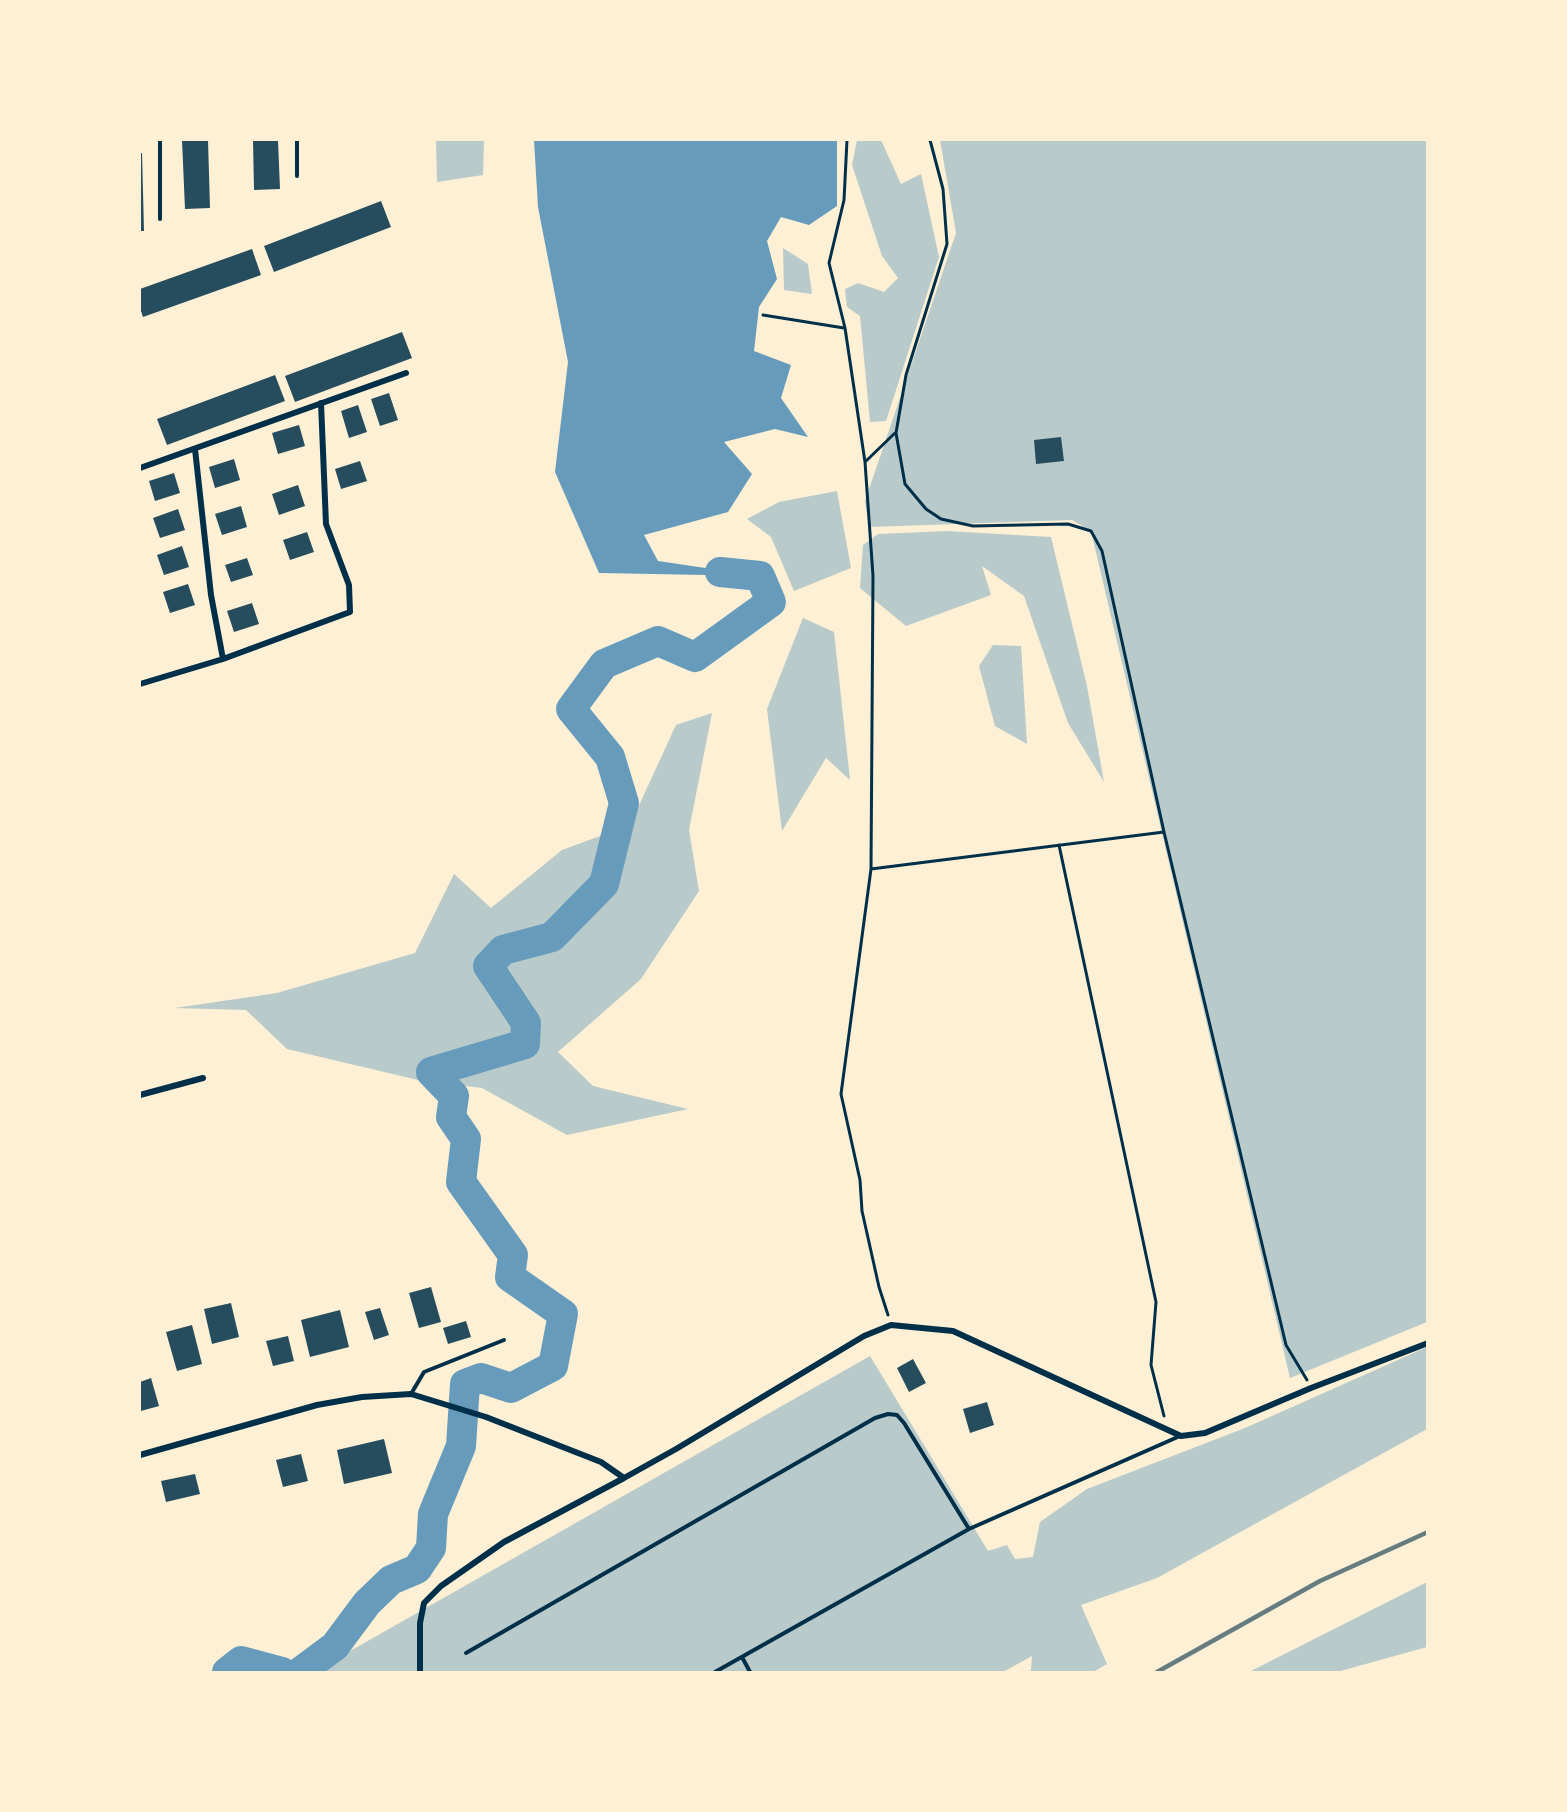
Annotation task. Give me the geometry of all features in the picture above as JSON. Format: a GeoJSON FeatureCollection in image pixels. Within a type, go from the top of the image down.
{"type":"FeatureCollection","features":[{"type":"Feature","properties":{"kind":"street"},"geometry":{"type":"LineString","coordinates":[[140,468],[406,373]]}},
{"type":"Feature","properties":{"kind":"street"},"geometry":{"type":"LineString","coordinates":[[140,684],[223,659],[350,612],[349,585],[326,524],[321,403]]}},
{"type":"Feature","properties":{"kind":"street"},"geometry":{"type":"LineString","coordinates":[[195,449],[211,595],[223,659]]}},
{"type":"Feature","properties":{"kind":"street"},"geometry":{"type":"LineString","coordinates":[[140,1095],[203,1077]]}},
{"type":"Feature","properties":{"kind":"street"},"geometry":{"type":"LineString","coordinates":[[420,1672],[420,1623],[424,1603],[441,1586],[504,1542],[676,1449],[864,1336],[891,1325],[953,1331],[1181,1436],[1205,1433],[1311,1388],[1428,1343]]}},
{"type":"Feature","properties":{"kind":"street"},"geometry":{"type":"LineString","coordinates":[[140,1455],[317,1405],[362,1397],[411,1394],[486,1416],[601,1462],[624,1478]]}},
{"type":"Feature","properties":{"kind":"lane"},"geometry":{"type":"LineString","coordinates":[[160,140],[160,219]]}},
{"type":"Feature","properties":{"kind":"lane"},"geometry":{"type":"LineString","coordinates":[[297,140],[297,176]]}},
{"type":"Feature","properties":{"kind":"lane"},"geometry":{"type":"LineString","coordinates":[[411,1394],[424,1372],[504,1340]]}},
{"type":"Feature","properties":{"kind":"lane"},"geometry":{"type":"LineString","coordinates":[[466,1653],[865,1424],[888,1414],[897,1415],[904,1423],[969,1529]]}},
{"type":"Feature","properties":{"kind":"lane"},"geometry":{"type":"LineString","coordinates":[[715,1672],[969,1529],[1181,1436]]}},
{"type":"Feature","properties":{"kind":"lane"},"geometry":{"type":"LineString","coordinates":[[742,1657],[750,1672]]}},
{"type":"Feature","properties":{"kind":"path"},"geometry":{"type":"LineString","coordinates":[[847,140],[844,200],[829,263],[845,328],[865,462],[873,576],[871,869],[841,1094],[860,1180],[862,1211],[879,1287],[891,1325]]}},
{"type":"Feature","properties":{"kind":"path"},"geometry":{"type":"LineString","coordinates":[[930,140],[943,189],[947,244],[906,375],[896,433],[905,484],[927,509],[941,519],[973,526],[1068,524],[1091,531],[1102,551],[1164,832],[1286,1345],[1311,1388]]}},
{"type":"Feature","properties":{"kind":"path"},"geometry":{"type":"LineString","coordinates":[[763,315],[845,328]]}},
{"type":"Feature","properties":{"kind":"path"},"geometry":{"type":"LineString","coordinates":[[865,462],[896,433]]}},
{"type":"Feature","properties":{"kind":"path"},"geometry":{"type":"LineString","coordinates":[[871,869],[1164,832]]}},
{"type":"Feature","properties":{"kind":"path"},"geometry":{"type":"LineString","coordinates":[[1059,845],[1156,1302],[1151,1365],[1168,1430]]}},
{"type":"Feature","properties":{"kind":"shaded area"},"geometry":{"type":"Polygon","coordinates":[[[436,140],[484,140],[483,175],[437,182],[436,140]]]}},
{"type":"Feature","properties":{"kind":"shaded area"},"geometry":{"type":"Polygon","coordinates":[[[857,140],[881,140],[901,184],[921,174],[939,257],[886,421],[870,422],[860,316],[847,307],[845,289],[858,283],[884,292],[898,278],[882,256],[852,165],[857,140]]]}},
{"type":"Feature","properties":{"kind":"shaded area"},"geometry":{"type":"Polygon","coordinates":[[[940,140],[1427,140],[1427,1322],[1290,1378],[1091,531],[1072,520],[869,527],[865,501],[956,233],[940,140]]]}},
{"type":"Feature","properties":{"kind":"shaded area"},"geometry":{"type":"Polygon","coordinates":[[[783,248],[808,264],[812,294],[784,290],[783,248]]]}},
{"type":"Feature","properties":{"kind":"shaded area"},"geometry":{"type":"Polygon","coordinates":[[[837,491],[851,568],[794,591],[771,537],[747,519],[779,502],[837,491]]]}},
{"type":"Feature","properties":{"kind":"shaded area"},"geometry":{"type":"Polygon","coordinates":[[[947,531],[1051,537],[1087,686],[1104,782],[1068,723],[1024,596],[982,566],[991,595],[906,626],[860,588],[863,545],[878,534],[947,531]]]}},
{"type":"Feature","properties":{"kind":"shaded area"},"geometry":{"type":"Polygon","coordinates":[[[803,618],[834,632],[850,780],[826,758],[782,831],[767,709],[803,618]]]}},
{"type":"Feature","properties":{"kind":"shaded area"},"geometry":{"type":"Polygon","coordinates":[[[993,645],[1021,646],[1027,744],[995,726],[979,666],[993,645]]]}},
{"type":"Feature","properties":{"kind":"shaded area"},"geometry":{"type":"Polygon","coordinates":[[[712,713],[689,830],[699,891],[641,979],[558,1052],[593,1086],[688,1109],[567,1135],[482,1088],[418,1080],[287,1049],[246,1010],[175,1008],[277,993],[415,953],[454,874],[491,908],[562,850],[630,825],[676,725],[712,713]]]}},
{"type":"Feature","properties":{"kind":"shaded area"},"geometry":{"type":"Polygon","coordinates":[[[1427,1347],[1427,1429],[1157,1578],[1081,1605],[1107,1664],[1093,1672],[1027,1672],[1031,1670],[1032,1656],[1003,1672],[313,1672],[870,1356],[988,1551],[1007,1545],[1015,1559],[1033,1557],[1040,1522],[1087,1489],[1245,1428],[1427,1347]]]}},
{"type":"Feature","properties":{"kind":"shaded area"},"geometry":{"type":"Polygon","coordinates":[[[1427,1582],[1427,1647],[1337,1672],[1249,1672],[1427,1582]]]}},
{"type":"Feature","properties":{"kind":"water"},"geometry":{"type":"Polygon","coordinates":[[[534,140],[837,140],[837,206],[809,225],[781,217],[767,241],[777,279],[759,307],[754,351],[791,365],[781,398],[808,437],[775,429],[724,442],[752,474],[728,512],[644,535],[658,561],[760,576],[599,573],[555,472],[568,362],[538,207],[534,140]]]}},
{"type":"Feature","properties":{"kind":"building"},"geometry":{"type":"Polygon","coordinates":[[[182,140],[208,140],[210,208],[185,209],[182,140]]]}},
{"type":"Feature","properties":{"kind":"building"},"geometry":{"type":"Polygon","coordinates":[[[253,140],[278,140],[280,189],[254,190],[253,140]]]}},
{"type":"Feature","properties":{"kind":"building"},"geometry":{"type":"Polygon","coordinates":[[[140,153],[142,153],[144,231],[140,231],[140,153]]]}},
{"type":"Feature","properties":{"kind":"building"},"geometry":{"type":"Polygon","coordinates":[[[381,201],[391,227],[274,272],[264,246],[381,201]]]}},
{"type":"Feature","properties":{"kind":"building"},"geometry":{"type":"Polygon","coordinates":[[[252,249],[261,275],[143,317],[140,308],[140,289],[252,249]]]}},
{"type":"Feature","properties":{"kind":"building"},"geometry":{"type":"Polygon","coordinates":[[[402,332],[412,358],[295,402],[285,376],[402,332]]]}},
{"type":"Feature","properties":{"kind":"building"},"geometry":{"type":"Polygon","coordinates":[[[275,375],[285,401],[167,445],[157,419],[275,375]]]}},
{"type":"Feature","properties":{"kind":"building"},"geometry":{"type":"Polygon","coordinates":[[[389,393],[398,420],[380,426],[371,399],[389,393]]]}},
{"type":"Feature","properties":{"kind":"building"},"geometry":{"type":"Polygon","coordinates":[[[358,405],[367,432],[349,438],[341,411],[358,405]]]}},
{"type":"Feature","properties":{"kind":"building"},"geometry":{"type":"Polygon","coordinates":[[[299,425],[305,446],[278,454],[272,433],[299,425]]]}},
{"type":"Feature","properties":{"kind":"building"},"geometry":{"type":"Polygon","coordinates":[[[1061,437],[1064,461],[1036,464],[1034,440],[1061,437]]]}},
{"type":"Feature","properties":{"kind":"building"},"geometry":{"type":"Polygon","coordinates":[[[234,459],[240,480],[215,488],[209,467],[234,459]]]}},
{"type":"Feature","properties":{"kind":"building"},"geometry":{"type":"Polygon","coordinates":[[[360,461],[367,481],[341,489],[335,469],[360,461]]]}},
{"type":"Feature","properties":{"kind":"building"},"geometry":{"type":"Polygon","coordinates":[[[174,473],[180,493],[155,501],[149,481],[174,473]]]}},
{"type":"Feature","properties":{"kind":"building"},"geometry":{"type":"Polygon","coordinates":[[[298,485],[305,506],[279,515],[272,494],[298,485]]]}},
{"type":"Feature","properties":{"kind":"building"},"geometry":{"type":"Polygon","coordinates":[[[241,506],[247,527],[222,535],[215,514],[241,506]]]}},
{"type":"Feature","properties":{"kind":"building"},"geometry":{"type":"Polygon","coordinates":[[[178,509],[185,530],[160,538],[153,518],[178,509]]]}},
{"type":"Feature","properties":{"kind":"building"},"geometry":{"type":"Polygon","coordinates":[[[307,532],[314,552],[290,560],[283,540],[307,532]]]}},
{"type":"Feature","properties":{"kind":"building"},"geometry":{"type":"Polygon","coordinates":[[[182,546],[189,567],[164,575],[157,555],[182,546]]]}},
{"type":"Feature","properties":{"kind":"building"},"geometry":{"type":"Polygon","coordinates":[[[247,558],[253,575],[231,582],[225,565],[247,558]]]}},
{"type":"Feature","properties":{"kind":"building"},"geometry":{"type":"Polygon","coordinates":[[[188,584],[195,605],[170,613],[163,592],[188,584]]]}},
{"type":"Feature","properties":{"kind":"building"},"geometry":{"type":"Polygon","coordinates":[[[252,603],[259,624],[234,632],[227,611],[252,603]]]}},
{"type":"Feature","properties":{"kind":"building"},"geometry":{"type":"Polygon","coordinates":[[[431,1287],[441,1322],[419,1328],[409,1293],[431,1287]]]}},
{"type":"Feature","properties":{"kind":"building"},"geometry":{"type":"Polygon","coordinates":[[[231,1303],[239,1337],[212,1344],[204,1309],[231,1303]]]}},
{"type":"Feature","properties":{"kind":"building"},"geometry":{"type":"Polygon","coordinates":[[[380,1308],[389,1335],[374,1340],[365,1312],[380,1308]]]}},
{"type":"Feature","properties":{"kind":"building"},"geometry":{"type":"Polygon","coordinates":[[[340,1310],[349,1347],[310,1357],[301,1320],[340,1310]]]}},
{"type":"Feature","properties":{"kind":"building"},"geometry":{"type":"Polygon","coordinates":[[[466,1321],[471,1337],[448,1344],[443,1328],[466,1321]]]}},
{"type":"Feature","properties":{"kind":"building"},"geometry":{"type":"Polygon","coordinates":[[[192,1325],[202,1364],[177,1371],[166,1332],[192,1325]]]}},
{"type":"Feature","properties":{"kind":"building"},"geometry":{"type":"Polygon","coordinates":[[[288,1336],[294,1361],[273,1366],[266,1341],[288,1336]]]}},
{"type":"Feature","properties":{"kind":"building"},"geometry":{"type":"Polygon","coordinates":[[[913,1359],[926,1383],[909,1392],[897,1368],[913,1359]]]}},
{"type":"Feature","properties":{"kind":"building"},"geometry":{"type":"Polygon","coordinates":[[[151,1378],[159,1406],[141,1411],[140,1382],[151,1378]]]}},
{"type":"Feature","properties":{"kind":"building"},"geometry":{"type":"Polygon","coordinates":[[[987,1402],[994,1425],[970,1433],[963,1409],[987,1402]]]}},
{"type":"Feature","properties":{"kind":"building"},"geometry":{"type":"Polygon","coordinates":[[[384,1439],[392,1473],[344,1484],[337,1450],[384,1439]]]}},
{"type":"Feature","properties":{"kind":"building"},"geometry":{"type":"Polygon","coordinates":[[[301,1454],[308,1481],[283,1487],[276,1460],[301,1454]]]}},
{"type":"Feature","properties":{"kind":"building"},"geometry":{"type":"Polygon","coordinates":[[[195,1474],[200,1494],[166,1502],[161,1481],[195,1474]]]}},
{"type":"Feature","properties":{"kind":"waterway"},"geometry":{"type":"LineString","coordinates":[[300,1672],[335,1646],[367,1603],[391,1580],[417,1569],[431,1548],[433,1514],[461,1446],[465,1384],[481,1378],[511,1388],[553,1366],[563,1314],[510,1277],[513,1255],[461,1182],[466,1139],[451,1117],[454,1096],[431,1072],[525,1044],[526,1023],[488,966],[503,950],[552,937],[604,884],[624,803],[610,757],[571,709],[604,664],[658,641],[695,657],[771,602],[760,576],[720,572]]}},
{"type":"Feature","properties":{"kind":"waterway"},"geometry":{"type":"LineString","coordinates":[[227,1672],[241,1661],[282,1672]]}},
{"type":"Feature","properties":{"kind":"railway"},"geometry":{"type":"LineString","coordinates":[[1157,1672],[1320,1581],[1428,1532]]}}]}
